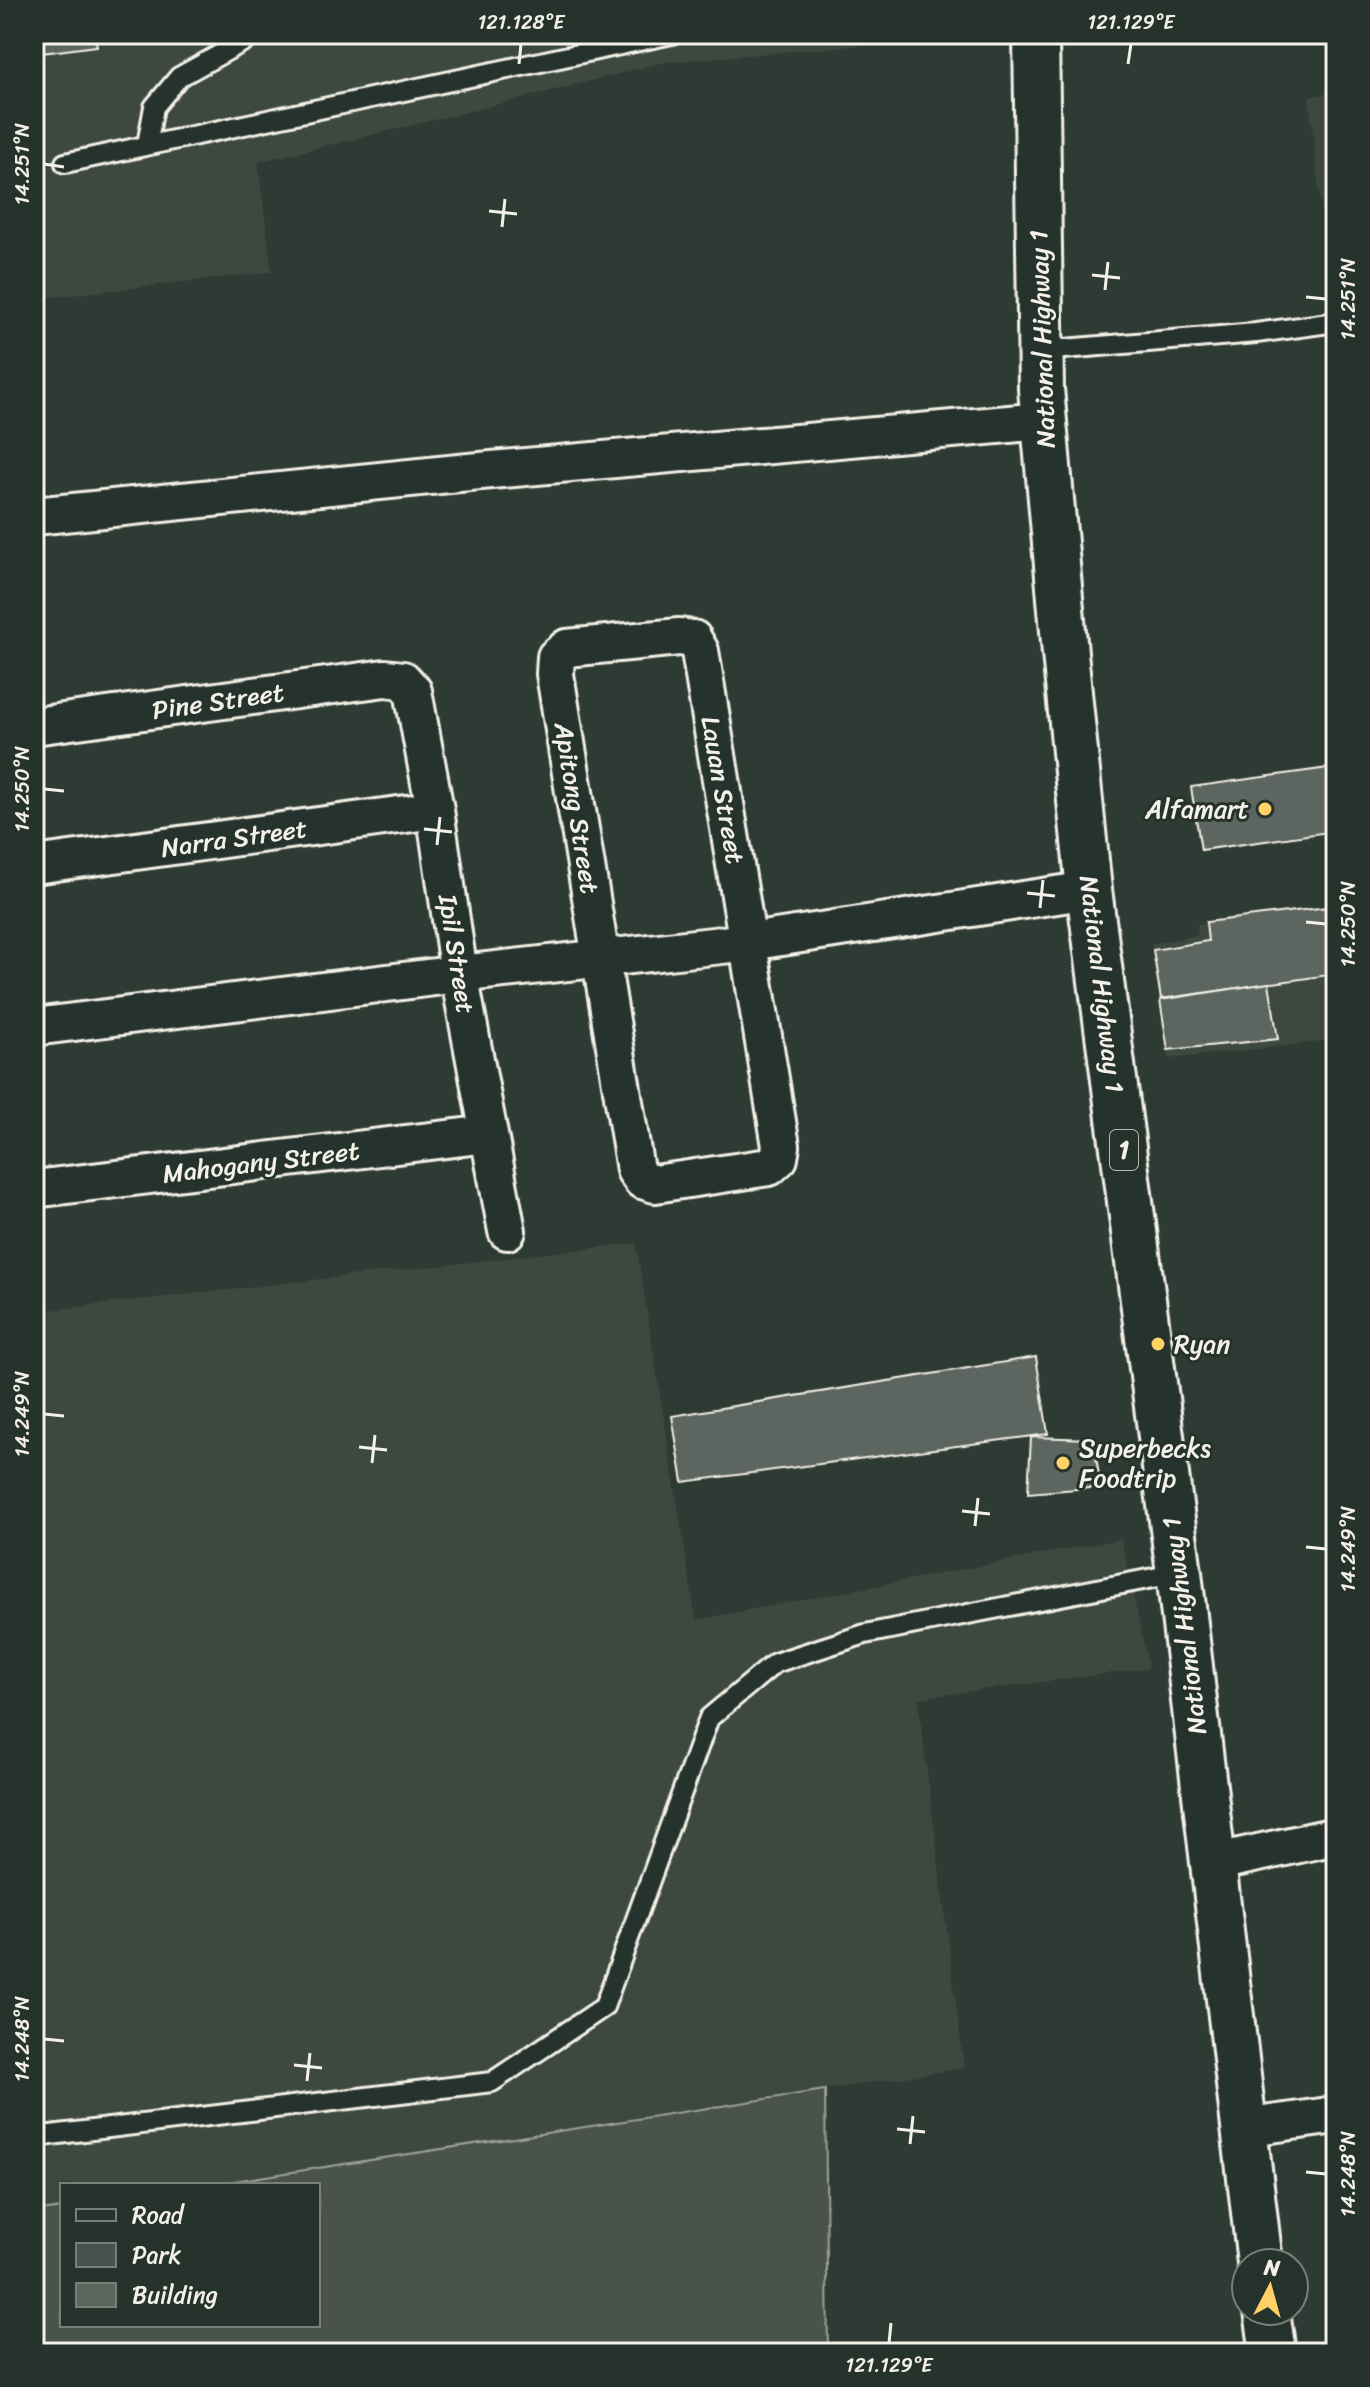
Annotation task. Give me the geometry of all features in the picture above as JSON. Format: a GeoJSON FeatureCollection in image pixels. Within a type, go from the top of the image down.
{"type":"FeatureCollection","features":[{"type":"Feature","properties":{"kind":"highway","name":"National Highway 1"},"geometry":{"type":"LineString","coordinates":[[1036,34],[1042,421],[1089,890],[1179,1573],[1258,2247]]}},
{"type":"Feature","properties":{"kind":"highway"},"geometry":{"type":"LineString","coordinates":[[1269,2327],[1273,2353]]}},
{"type":"Feature","properties":{"kind":"street"},"geometry":{"type":"LineString","coordinates":[[34,516],[469,472],[1042,421]]}},
{"type":"Feature","properties":{"kind":"street","name":"Lauan Street"},"geometry":{"type":"LineString","coordinates":[[556,657],[567,648],[679,637],[693,639],[700,651],[781,1146],[779,1158],[769,1167],[655,1184],[642,1180],[635,1170],[601,959]]}},
{"type":"Feature","properties":{"kind":"street","name":"Apitong Street"},"geometry":{"type":"LineString","coordinates":[[556,657],[555,674],[601,959]]}},
{"type":"Feature","properties":{"kind":"street","name":"Pine Street"},"geometry":{"type":"LineString","coordinates":[[34,726],[385,678],[403,680]]}},
{"type":"Feature","properties":{"kind":"street","name":"Ipil Street"},"geometry":{"type":"LineString","coordinates":[[403,680],[413,691],[435,810],[459,974],[507,1231]]}},
{"type":"Feature","properties":{"kind":"street","name":"Narra Street"},"geometry":{"type":"LineString","coordinates":[[34,865],[435,810]]}},
{"type":"Feature","properties":{"kind":"street"},"geometry":{"type":"LineString","coordinates":[[34,1027],[459,974],[749,942],[1089,890]]}},
{"type":"Feature","properties":{"kind":"street","name":"Mahogany Street"},"geometry":{"type":"LineString","coordinates":[[34,1189],[488,1134]]}},
{"type":"Feature","properties":{"kind":"street"},"geometry":{"type":"LineString","coordinates":[[1212,1863],[1336,1836]]}},
{"type":"Feature","properties":{"kind":"street"},"geometry":{"type":"LineString","coordinates":[[1242,2128],[1336,2115]]}},
{"type":"Feature","properties":{"kind":"lane"},"geometry":{"type":"LineString","coordinates":[[147,145],[154,107],[179,77],[257,34]]}},
{"type":"Feature","properties":{"kind":"lane"},"geometry":{"type":"LineString","coordinates":[[65,163],[672,34]]}},
{"type":"Feature","properties":{"kind":"lane"},"geometry":{"type":"LineString","coordinates":[[1040,351],[1256,333],[1336,322]]}},
{"type":"Feature","properties":{"kind":"lane"},"geometry":{"type":"LineString","coordinates":[[34,2137],[492,2082],[604,2007],[709,1718],[775,1663],[865,1634],[1179,1573]]}},
{"type":"Feature","properties":{"kind":"shaded area"},"geometry":{"type":"Polygon","coordinates":[[[34,34],[473,34],[475,43],[527,34],[989,34],[665,62],[258,162],[272,272],[34,299],[34,34]]]}},
{"type":"Feature","properties":{"kind":"shaded area"},"geometry":{"type":"Polygon","coordinates":[[[1336,91],[1336,342],[1309,97],[1336,91]]]}},
{"type":"Feature","properties":{"kind":"shaded area"},"geometry":{"type":"Polygon","coordinates":[[[1336,905],[1336,1040],[1169,1059],[1151,944],[1198,935],[1197,924],[1336,905]]]}},
{"type":"Feature","properties":{"kind":"shaded area"},"geometry":{"type":"Polygon","coordinates":[[[636,1243],[696,1620],[1121,1539],[1149,1668],[918,1698],[964,2068],[221,2183],[60,2183],[60,2208],[34,2212],[34,1312],[636,1243]]]}},
{"type":"Feature","properties":{"kind":"green space"},"geometry":{"type":"Polygon","coordinates":[[[825,2090],[828,2353],[34,2353],[34,2212],[60,2208],[60,2327],[320,2327],[320,2183],[221,2183],[825,2090]]]}},
{"type":"Feature","properties":{"kind":"building"},"geometry":{"type":"Polygon","coordinates":[[[34,34],[94,34],[97,46],[34,54],[34,34]]]}},
{"type":"Feature","properties":{"kind":"building","name":"Alfamart"},"geometry":{"type":"Polygon","coordinates":[[[1336,767],[1336,831],[1201,850],[1191,787],[1336,767]]]}},
{"type":"Feature","properties":{"kind":"building"},"geometry":{"type":"Polygon","coordinates":[[[1336,906],[1336,974],[1161,999],[1153,950],[1208,941],[1206,922],[1336,906]]]}},
{"type":"Feature","properties":{"kind":"building"},"geometry":{"type":"Polygon","coordinates":[[[1269,983],[1278,1039],[1168,1050],[1160,1000],[1269,983]]]}},
{"type":"Feature","properties":{"kind":"building"},"geometry":{"type":"Polygon","coordinates":[[[1036,1357],[1048,1434],[683,1482],[672,1416],[1036,1357]]]}},
{"type":"Feature","properties":{"kind":"building","name":"Superbecks Foodtrip"},"geometry":{"type":"Polygon","coordinates":[[[1031,1437],[1093,1439],[1101,1487],[1028,1493],[1031,1437]]]}},
{"type":"Feature","properties":{"kind":"place","name":"Alfamart"},"geometry":{"type":"Point","coordinates":[1265,809]}},
{"type":"Feature","properties":{"kind":"place","name":"Ryan"},"geometry":{"type":"Point","coordinates":[1158,1344]}},
{"type":"Feature","properties":{"kind":"place","name":"Superbecks Foodtrip"},"geometry":{"type":"Point","coordinates":[1063,1463]}}]}
